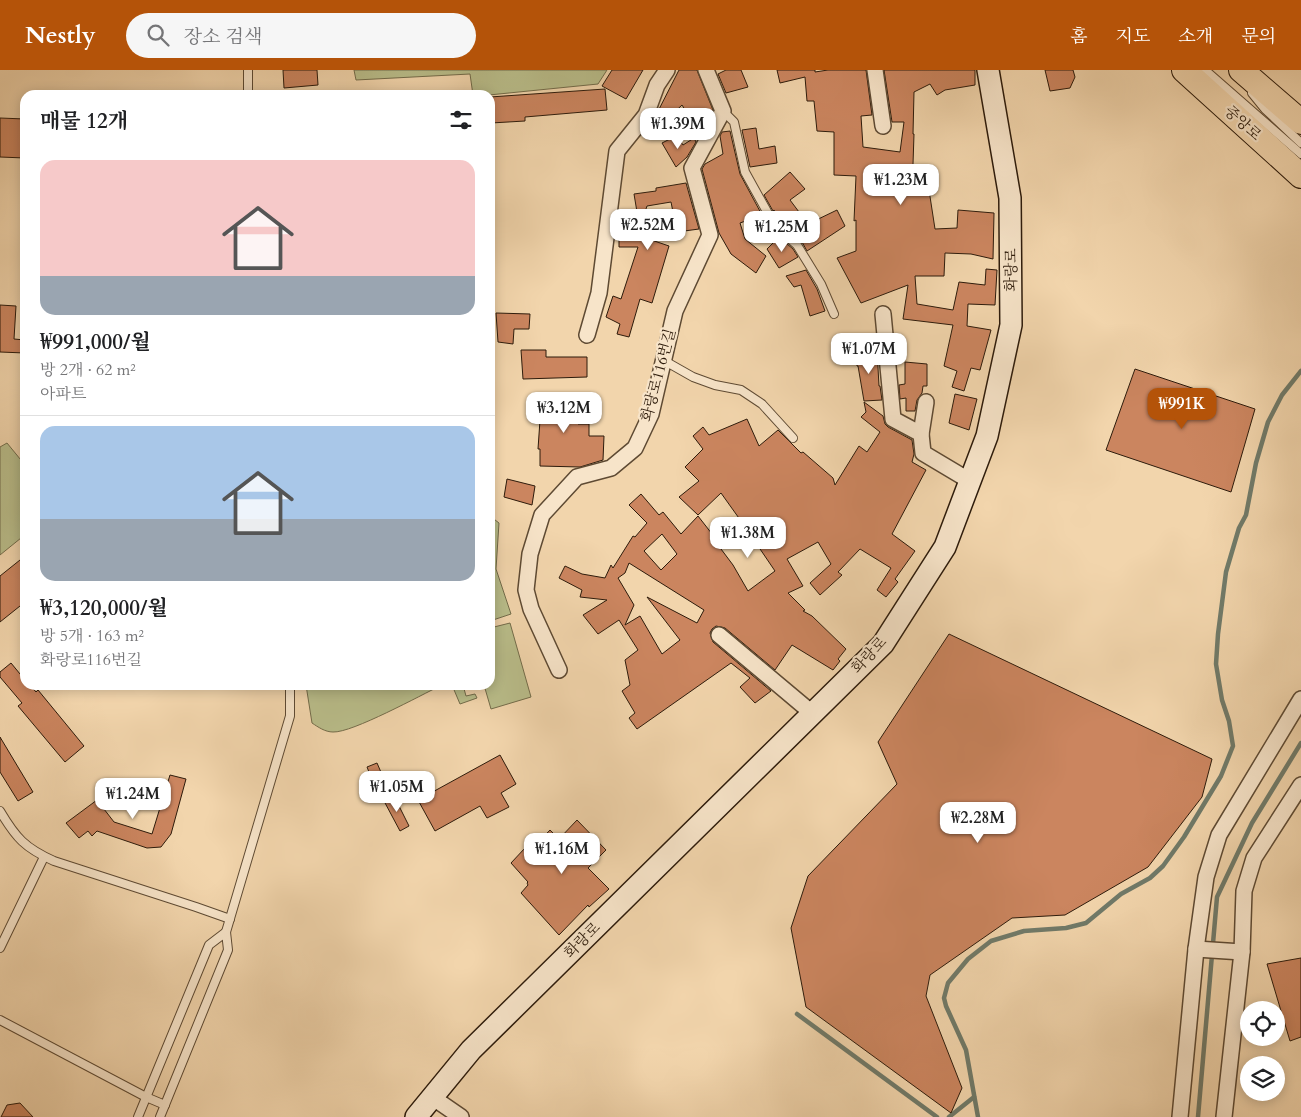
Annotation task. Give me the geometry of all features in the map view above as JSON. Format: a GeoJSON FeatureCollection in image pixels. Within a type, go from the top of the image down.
{"type":"FeatureCollection","features":[{"type":"Feature","properties":{"kind":"main road","name":"화랑로"},"geometry":{"type":"LineString","coordinates":[[416,1117],[471,1050],[882,644],[945,547],[987,436],[1011,325],[1010,198],[988,70]]}},
{"type":"Feature","properties":{"kind":"main road","name":"중앙로"},"geometry":{"type":"LineString","coordinates":[[1184,70],[1301,176]]}},
{"type":"Feature","properties":{"kind":"main road"},"geometry":{"type":"LineString","coordinates":[[1244,81],[1301,122]]}},
{"type":"Feature","properties":{"kind":"street"},"geometry":{"type":"LineString","coordinates":[[587,335],[599,292],[617,152],[646,115],[657,86],[667,70]]}},
{"type":"Feature","properties":{"kind":"street"},"geometry":{"type":"LineString","coordinates":[[706,70],[723,111]]}},
{"type":"Feature","properties":{"kind":"street"},"geometry":{"type":"LineString","coordinates":[[876,70],[883,126]]}},
{"type":"Feature","properties":{"kind":"street","name":"화랑로116번길"},"geometry":{"type":"LineString","coordinates":[[559,670],[531,609],[526,590],[530,554],[542,515],[577,477],[611,468],[635,448],[650,414],[676,311],[710,235],[692,168],[723,111]]}},
{"type":"Feature","properties":{"kind":"street"},"geometry":{"type":"LineString","coordinates":[[882,314],[893,419],[921,434]]}},
{"type":"Feature","properties":{"kind":"street"},"geometry":{"type":"LineString","coordinates":[[926,402],[921,434],[923,453],[970,481]]}},
{"type":"Feature","properties":{"kind":"street"},"geometry":{"type":"LineString","coordinates":[[719,635],[812,713]]}},
{"type":"Feature","properties":{"kind":"street"},"geometry":{"type":"LineString","coordinates":[[1180,1117],[1196,949],[1206,877],[1218,835],[1301,699]]}},
{"type":"Feature","properties":{"kind":"street"},"geometry":{"type":"LineString","coordinates":[[1224,1117],[1242,952],[1244,891],[1254,858],[1301,785]]}},
{"type":"Feature","properties":{"kind":"street"},"geometry":{"type":"LineString","coordinates":[[1196,949],[1242,952]]}},
{"type":"Feature","properties":{"kind":"street"},"geometry":{"type":"LineString","coordinates":[[432,1097],[460,1117]]}},
{"type":"Feature","properties":{"kind":"lane"},"geometry":{"type":"LineString","coordinates":[[248,70],[248,90]]}},
{"type":"Feature","properties":{"kind":"lane"},"geometry":{"type":"LineString","coordinates":[[1205,70],[1301,154]]}},
{"type":"Feature","properties":{"kind":"lane"},"geometry":{"type":"LineString","coordinates":[[1232,70],[1244,81],[1265,109],[1301,143]]}},
{"type":"Feature","properties":{"kind":"lane"},"geometry":{"type":"LineString","coordinates":[[723,111],[734,122],[745,172],[775,226],[798,245],[821,284],[834,314]]}},
{"type":"Feature","properties":{"kind":"lane"},"geometry":{"type":"LineString","coordinates":[[663,360],[693,377],[715,385],[741,390],[762,404],[793,438]]}},
{"type":"Feature","properties":{"kind":"lane"},"geometry":{"type":"LineString","coordinates":[[160,1117],[228,950],[226,932],[290,716],[290,690]]}},
{"type":"Feature","properties":{"kind":"lane"},"geometry":{"type":"LineString","coordinates":[[0,811],[13,832],[24,844],[44,857],[196,906],[230,919]]}},
{"type":"Feature","properties":{"kind":"lane"},"geometry":{"type":"LineString","coordinates":[[0,948],[44,857]]}},
{"type":"Feature","properties":{"kind":"lane"},"geometry":{"type":"LineString","coordinates":[[138,1117],[209,945],[226,932]]}},
{"type":"Feature","properties":{"kind":"lane"},"geometry":{"type":"LineString","coordinates":[[0,1020],[146,1097],[165,1105]]}},
{"type":"Feature","properties":{"kind":"green space"},"geometry":{"type":"Polygon","coordinates":[[[354,70],[607,70],[598,84],[495,94],[495,90],[472,90],[470,74],[356,80],[354,70]]]}},
{"type":"Feature","properties":{"kind":"green space"},"geometry":{"type":"Polygon","coordinates":[[[7,443],[20,459],[20,539],[0,555],[0,447],[7,443]]]}},
{"type":"Feature","properties":{"kind":"green space"},"geometry":{"type":"Polygon","coordinates":[[[495,520],[499,523],[496,569],[511,614],[495,619],[495,520]]]}},
{"type":"Feature","properties":{"kind":"green space"},"geometry":{"type":"Polygon","coordinates":[[[510,623],[531,697],[491,709],[485,690],[495,690],[495,627],[510,623]]]}},
{"type":"Feature","properties":{"kind":"green space"},"geometry":{"type":"Polygon","coordinates":[[[307,690],[432,690],[370,720],[342,731],[330,732],[312,723],[307,690]]]}},
{"type":"Feature","properties":{"kind":"green space"},"geometry":{"type":"Polygon","coordinates":[[[454,690],[464,690],[466,696],[475,694],[477,698],[460,704],[454,690]]]}},
{"type":"Feature","properties":{"kind":"building"},"geometry":{"type":"Polygon","coordinates":[[[283,70],[317,70],[318,85],[284,88],[283,70]]]}},
{"type":"Feature","properties":{"kind":"building"},"geometry":{"type":"Polygon","coordinates":[[[612,70],[643,70],[626,99],[602,86],[612,70]]]}},
{"type":"Feature","properties":{"kind":"building"},"geometry":{"type":"Polygon","coordinates":[[[679,70],[697,70],[713,110],[709,118],[695,126],[682,105],[658,128],[652,123],[679,70]]]}},
{"type":"Feature","properties":{"kind":"building"},"geometry":{"type":"Polygon","coordinates":[[[726,70],[741,70],[748,87],[726,93],[718,74],[726,70]]]}},
{"type":"Feature","properties":{"kind":"building"},"geometry":{"type":"Polygon","coordinates":[[[777,70],[815,70],[815,72],[866,70],[872,115],[861,116],[863,147],[900,152],[904,122],[892,122],[884,70],[975,70],[975,85],[945,90],[937,95],[930,84],[914,92],[912,194],[929,190],[935,229],[957,228],[958,210],[994,213],[993,259],[971,254],[945,253],[944,276],[915,276],[917,304],[953,310],[959,282],[985,285],[986,269],[997,270],[995,305],[968,304],[967,326],[991,330],[980,370],[971,368],[964,391],[952,387],[957,371],[944,366],[953,325],[903,319],[908,285],[861,303],[837,258],[856,251],[856,220],[854,221],[856,176],[834,175],[834,132],[817,131],[814,101],[807,101],[805,77],[780,83],[777,70]]]}},
{"type":"Feature","properties":{"kind":"building"},"geometry":{"type":"Polygon","coordinates":[[[1045,70],[1073,70],[1075,77],[1070,88],[1050,91],[1045,70]]]}},
{"type":"Feature","properties":{"kind":"building"},"geometry":{"type":"Polygon","coordinates":[[[605,89],[607,110],[525,117],[525,121],[495,123],[495,97],[605,89]]]}},
{"type":"Feature","properties":{"kind":"building"},"geometry":{"type":"Polygon","coordinates":[[[0,118],[20,119],[20,158],[0,157],[0,118]]]}},
{"type":"Feature","properties":{"kind":"building"},"geometry":{"type":"Polygon","coordinates":[[[756,128],[759,149],[775,146],[777,163],[750,167],[742,130],[756,128]]]}},
{"type":"Feature","properties":{"kind":"building"},"geometry":{"type":"Polygon","coordinates":[[[730,131],[740,174],[762,215],[740,223],[745,239],[766,256],[756,273],[731,254],[719,233],[702,169],[705,164],[723,154],[720,136],[722,132],[730,131]]]}},
{"type":"Feature","properties":{"kind":"building"},"geometry":{"type":"Polygon","coordinates":[[[678,138],[683,145],[694,138],[696,142],[687,157],[676,167],[662,143],[678,138]]]}},
{"type":"Feature","properties":{"kind":"building"},"geometry":{"type":"Polygon","coordinates":[[[790,172],[805,189],[790,200],[808,224],[837,210],[845,226],[807,251],[802,242],[787,229],[773,211],[764,195],[790,172]]]}},
{"type":"Feature","properties":{"kind":"building"},"geometry":{"type":"Polygon","coordinates":[[[686,183],[699,229],[677,232],[671,202],[647,206],[637,235],[669,246],[652,303],[640,299],[629,337],[617,334],[620,324],[606,317],[613,296],[621,299],[638,247],[619,247],[619,213],[637,212],[634,194],[656,191],[656,188],[686,183]]]}},
{"type":"Feature","properties":{"kind":"building"},"geometry":{"type":"Polygon","coordinates":[[[779,237],[793,249],[798,257],[779,268],[767,249],[779,237]]]}},
{"type":"Feature","properties":{"kind":"building"},"geometry":{"type":"Polygon","coordinates":[[[806,270],[817,289],[825,311],[810,316],[801,285],[794,287],[786,276],[806,270]]]}},
{"type":"Feature","properties":{"kind":"building"},"geometry":{"type":"Polygon","coordinates":[[[0,305],[16,306],[14,339],[20,340],[20,353],[0,352],[0,305]]]}},
{"type":"Feature","properties":{"kind":"building"},"geometry":{"type":"Polygon","coordinates":[[[496,313],[530,314],[529,329],[514,329],[513,344],[498,342],[496,313]]]}},
{"type":"Feature","properties":{"kind":"building"},"geometry":{"type":"Polygon","coordinates":[[[521,350],[546,350],[546,357],[587,357],[587,377],[523,379],[521,350]]]}},
{"type":"Feature","properties":{"kind":"building"},"geometry":{"type":"Polygon","coordinates":[[[877,350],[879,386],[882,400],[864,401],[856,351],[877,350]]]}},
{"type":"Feature","properties":{"kind":"building"},"geometry":{"type":"Polygon","coordinates":[[[905,362],[927,364],[927,386],[923,386],[915,411],[906,411],[906,398],[900,399],[899,385],[905,384],[905,362]]]}},
{"type":"Feature","properties":{"kind":"building"},"geometry":{"type":"Polygon","coordinates":[[[1135,369],[1255,409],[1231,492],[1106,450],[1135,369]]]}},
{"type":"Feature","properties":{"kind":"building"},"geometry":{"type":"Polygon","coordinates":[[[955,394],[977,399],[969,430],[949,423],[955,394]]]}},
{"type":"Feature","properties":{"kind":"building"},"geometry":{"type":"Polygon","coordinates":[[[578,397],[578,424],[589,424],[589,436],[604,436],[603,460],[580,467],[540,466],[540,449],[538,449],[540,420],[531,420],[528,400],[578,397]]]}},
{"type":"Feature","properties":{"kind":"building"},"geometry":{"type":"Polygon","coordinates":[[[864,402],[883,416],[888,427],[912,440],[914,454],[912,462],[926,470],[892,534],[915,551],[895,579],[898,582],[886,597],[877,590],[891,568],[860,549],[838,572],[842,575],[820,595],[810,583],[831,564],[818,542],[787,559],[803,586],[788,593],[805,610],[803,611],[812,616],[846,649],[838,659],[840,661],[833,670],[792,645],[775,670],[725,628],[716,626],[710,633],[713,642],[771,691],[755,703],[740,687],[750,678],[731,663],[637,729],[629,718],[635,713],[622,691],[630,685],[625,660],[638,650],[619,620],[598,634],[583,615],[607,600],[580,597],[582,590],[559,578],[565,566],[582,574],[605,578],[611,565],[613,568],[633,536],[635,537],[647,523],[629,505],[641,494],[659,515],[663,512],[681,534],[698,516],[716,539],[715,541],[733,565],[748,591],[775,571],[721,493],[698,515],[679,497],[699,481],[685,467],[703,449],[693,436],[703,427],[709,435],[747,419],[759,446],[778,430],[801,453],[803,452],[833,478],[835,485],[859,446],[867,452],[880,432],[861,417],[866,412],[864,402]],[[662,534],[644,551],[661,570],[677,554],[662,534]],[[629,563],[625,573],[618,578],[634,605],[625,625],[640,616],[662,654],[680,640],[647,597],[697,623],[704,610],[629,563]]]}},
{"type":"Feature","properties":{"kind":"building"},"geometry":{"type":"Polygon","coordinates":[[[507,479],[535,486],[532,505],[504,497],[507,479]]]}},
{"type":"Feature","properties":{"kind":"building"},"geometry":{"type":"Polygon","coordinates":[[[20,560],[20,606],[0,622],[0,576],[20,560]]]}},
{"type":"Feature","properties":{"kind":"building"},"geometry":{"type":"Polygon","coordinates":[[[949,634],[1212,759],[1202,797],[1148,867],[1065,915],[1012,918],[930,975],[926,996],[962,1088],[951,1113],[806,1007],[791,928],[808,876],[897,784],[878,742],[949,634]]]}},
{"type":"Feature","properties":{"kind":"building"},"geometry":{"type":"Polygon","coordinates":[[[11,663],[20,674],[20,690],[34,690],[36,692],[38,690],[84,746],[65,762],[18,706],[22,703],[0,677],[0,672],[11,663]]]}},
{"type":"Feature","properties":{"kind":"building"},"geometry":{"type":"Polygon","coordinates":[[[0,737],[33,792],[18,801],[0,772],[0,737]]]}},
{"type":"Feature","properties":{"kind":"building"},"geometry":{"type":"Polygon","coordinates":[[[500,755],[516,784],[501,793],[509,807],[487,818],[480,806],[435,831],[418,800],[500,755]]]}},
{"type":"Feature","properties":{"kind":"building"},"geometry":{"type":"Polygon","coordinates":[[[377,763],[390,793],[379,797],[367,767],[377,763]]]}},
{"type":"Feature","properties":{"kind":"building"},"geometry":{"type":"Polygon","coordinates":[[[170,775],[186,779],[171,834],[161,847],[147,848],[97,831],[92,836],[88,831],[79,838],[66,823],[97,800],[114,822],[152,834],[170,775]]]}},
{"type":"Feature","properties":{"kind":"building"},"geometry":{"type":"Polygon","coordinates":[[[394,796],[409,826],[400,831],[384,801],[394,796]]]}},
{"type":"Feature","properties":{"kind":"building"},"geometry":{"type":"Polygon","coordinates":[[[577,820],[606,850],[588,868],[609,889],[589,907],[588,905],[559,935],[521,893],[528,885],[528,882],[511,863],[525,848],[529,852],[550,830],[559,839],[577,820]]]}},
{"type":"Feature","properties":{"kind":"building"},"geometry":{"type":"Polygon","coordinates":[[[1301,958],[1301,1037],[1290,1041],[1285,1024],[1285,1001],[1278,1001],[1267,964],[1301,958]]]}},
{"type":"Feature","properties":{"kind":"building"},"geometry":{"type":"Polygon","coordinates":[[[20,1103],[33,1117],[1,1117],[7,1105],[20,1103]]]}},
{"type":"Feature","properties":{"kind":"waterway"},"geometry":{"type":"LineString","coordinates":[[978,1117],[966,1050],[944,998],[948,983],[968,959],[991,941],[1024,931],[1066,928],[1086,923],[1121,894],[1150,878],[1163,866],[1184,837],[1221,776],[1233,746],[1216,664],[1226,572],[1239,528],[1246,515],[1256,463],[1268,422],[1282,395],[1301,371]]}},
{"type":"Feature","properties":{"kind":"waterway"},"geometry":{"type":"LineString","coordinates":[[1198,1117],[1217,897],[1252,823],[1301,743]]}},
{"type":"Feature","properties":{"kind":"waterway"},"geometry":{"type":"LineString","coordinates":[[797,1014],[937,1117]]}},
{"type":"Feature","properties":{"kind":"waterway"},"geometry":{"type":"LineString","coordinates":[[949,1117],[974,1097]]}}]}
